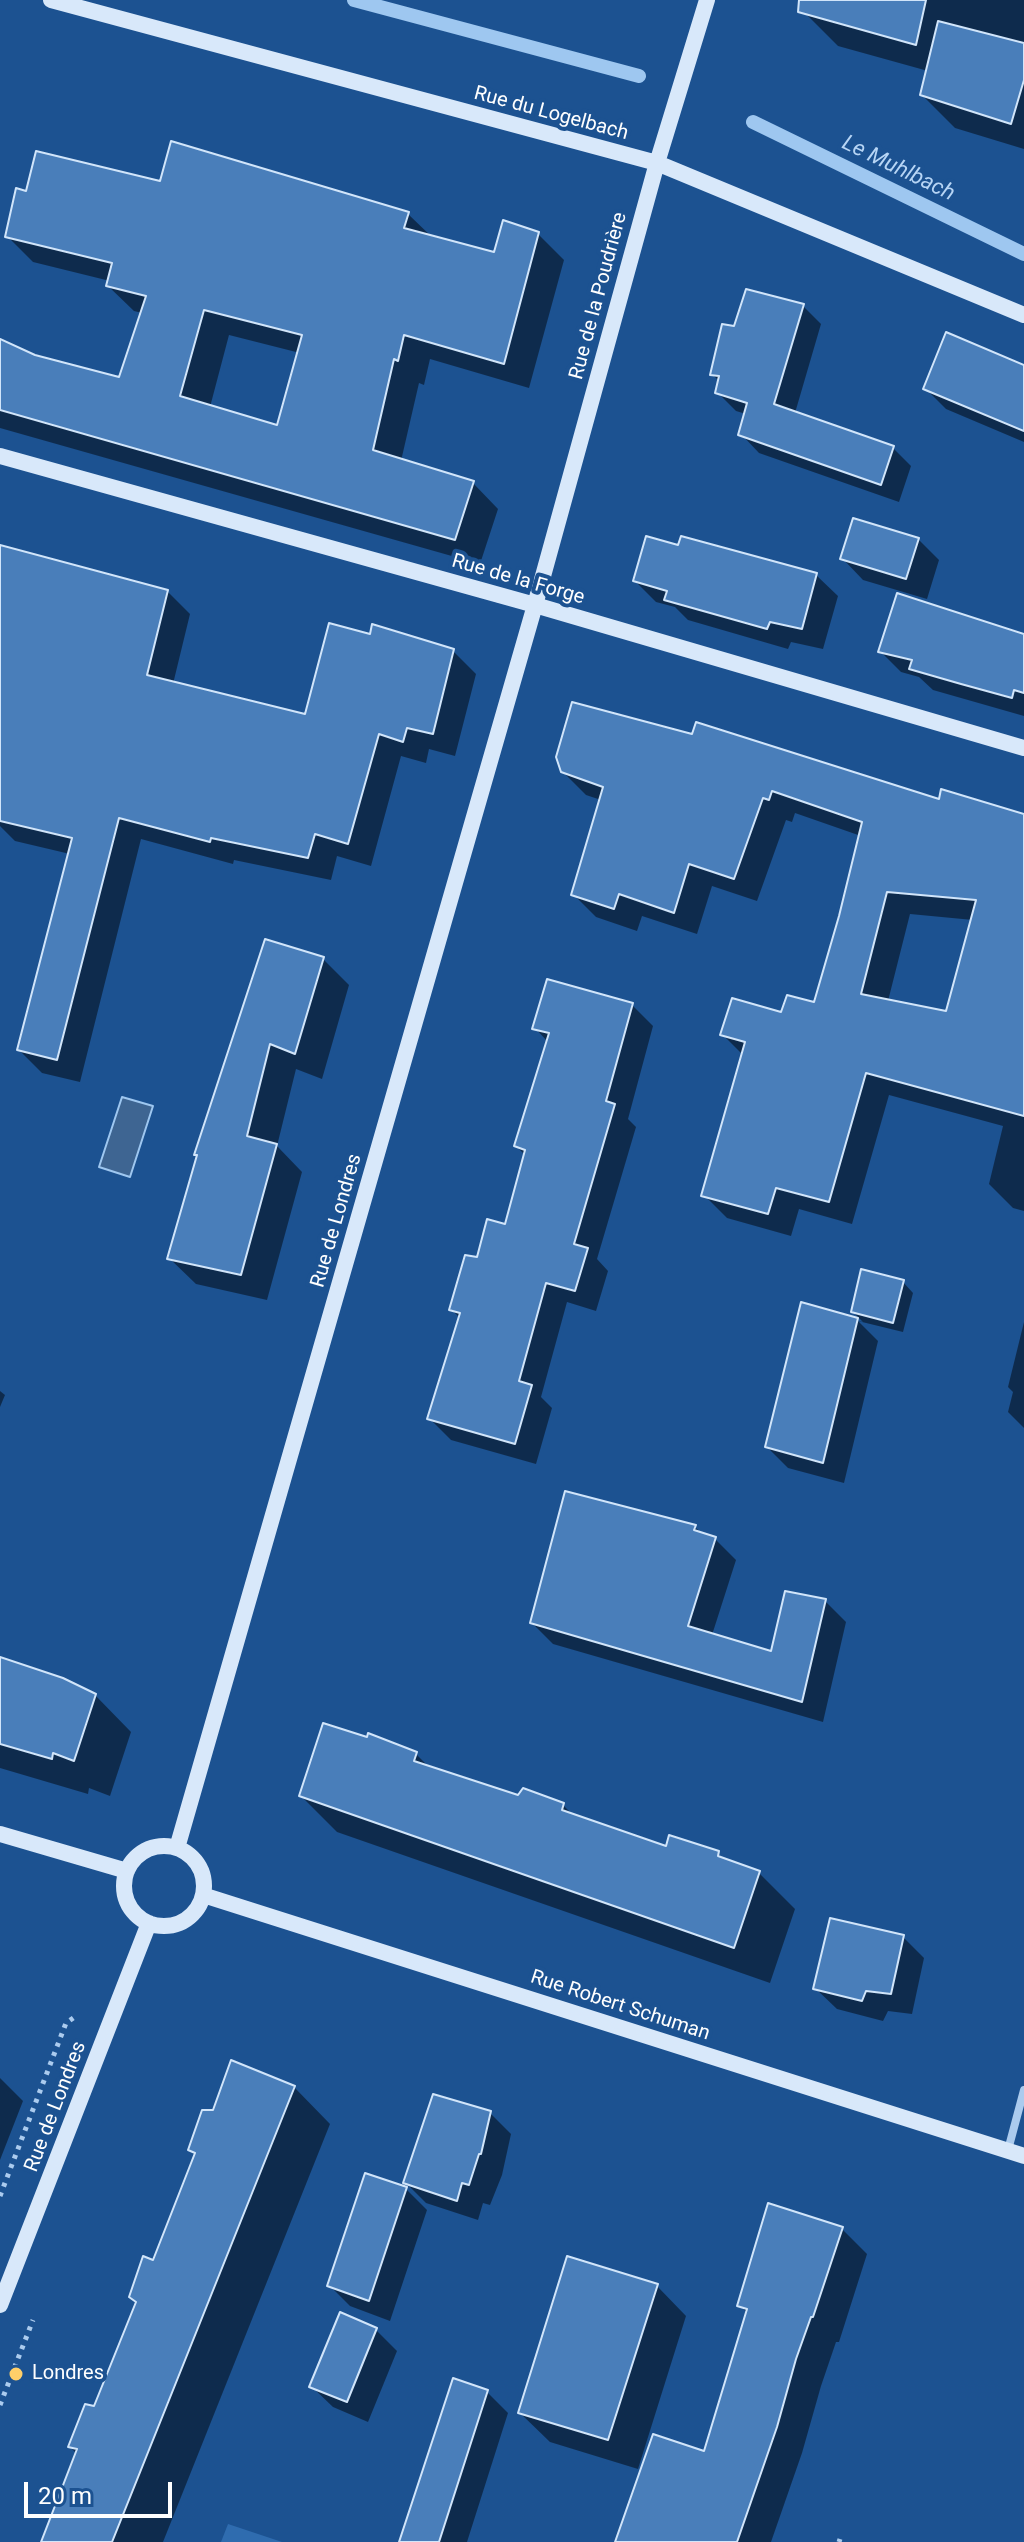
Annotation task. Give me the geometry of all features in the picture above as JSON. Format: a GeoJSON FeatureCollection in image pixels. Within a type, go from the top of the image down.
{"type":"FeatureCollection","features":[{"type":"Feature","properties":{"kind":"street","name":"Rue du Logelbach"},"geometry":{"type":"LineString","coordinates":[[51,0],[657,163],[1024,315]]}},
{"type":"Feature","properties":{"kind":"street","name":"Rue de la Poudrière"},"geometry":{"type":"LineString","coordinates":[[535,605],[657,163],[707,0]]}},
{"type":"Feature","properties":{"kind":"street","name":"Rue de la Forge"},"geometry":{"type":"LineString","coordinates":[[0,456],[535,605],[1024,748]]}},
{"type":"Feature","properties":{"kind":"street","name":"Rue de Londres"},"geometry":{"type":"LineString","coordinates":[[177,1848],[535,605]]}},
{"type":"Feature","properties":{"kind":"street"},"geometry":{"type":"LineString","coordinates":[[0,1834],[127,1871]]}},
{"type":"Feature","properties":{"kind":"street"},"geometry":{"type":"LineString","coordinates":[[153,1847],[177,1848],[188,1853],[202,1872],[203,1895],[199,1906],[183,1922],[172,1925],[149,1923],[128,1902],[127,1871],[133,1862],[153,1847]]}},
{"type":"Feature","properties":{"kind":"street","name":"Rue Robert Schuman"},"geometry":{"type":"LineString","coordinates":[[203,1895],[1016,2153]]}},
{"type":"Feature","properties":{"kind":"street","name":"Rue de Londres"},"geometry":{"type":"LineString","coordinates":[[0,2305],[149,1923]]}},
{"type":"Feature","properties":{"kind":"street"},"geometry":{"type":"LineString","coordinates":[[1016,2153],[1024,2090]]}},
{"type":"Feature","properties":{"kind":"shaded area"},"geometry":{"type":"Polygon","coordinates":[[[122,1097],[153,1106],[130,1177],[99,1167],[122,1097]]]}},
{"type":"Feature","properties":{"kind":"shaded area"},"geometry":{"type":"Polygon","coordinates":[[[228,2524],[282,2542],[221,2542],[228,2524]]]}},
{"type":"Feature","properties":{"kind":"building"},"geometry":{"type":"Polygon","coordinates":[[[799,0],[926,0],[916,45],[798,12],[799,0]]]}},
{"type":"Feature","properties":{"kind":"building"},"geometry":{"type":"Polygon","coordinates":[[[938,21],[1024,43],[1024,80],[1011,124],[920,95],[938,21]]]}},
{"type":"Feature","properties":{"kind":"building"},"geometry":{"type":"Polygon","coordinates":[[[171,141],[409,212],[404,228],[494,252],[503,220],[539,232],[504,364],[404,335],[398,361],[394,359],[373,450],[474,481],[455,540],[0,410],[0,339],[35,355],[119,377],[146,296],[106,286],[112,263],[5,237],[16,188],[26,191],[36,151],[160,181],[171,141]],[[204,310],[180,396],[277,425],[302,335],[204,310]]]}},
{"type":"Feature","properties":{"kind":"building"},"geometry":{"type":"Polygon","coordinates":[[[746,289],[804,304],[774,404],[894,446],[881,485],[738,435],[747,403],[715,393],[719,376],[710,375],[722,324],[734,326],[746,289]]]}},
{"type":"Feature","properties":{"kind":"building"},"geometry":{"type":"Polygon","coordinates":[[[946,332],[1024,365],[1024,431],[923,389],[946,332]]]}},
{"type":"Feature","properties":{"kind":"building"},"geometry":{"type":"Polygon","coordinates":[[[853,518],[919,538],[906,579],[840,559],[853,518]]]}},
{"type":"Feature","properties":{"kind":"building"},"geometry":{"type":"Polygon","coordinates":[[[646,536],[678,545],[681,536],[817,573],[802,629],[770,622],[767,629],[664,600],[667,591],[633,581],[646,536]]]}},
{"type":"Feature","properties":{"kind":"building"},"geometry":{"type":"Polygon","coordinates":[[[0,545],[168,590],[147,675],[305,714],[329,623],[370,634],[372,624],[454,649],[433,734],[407,728],[403,742],[379,734],[348,844],[315,834],[308,858],[211,838],[210,842],[119,818],[57,1060],[17,1050],[72,838],[0,821],[0,545]]]}},
{"type":"Feature","properties":{"kind":"building"},"geometry":{"type":"Polygon","coordinates":[[[897,593],[1024,634],[1024,693],[1014,690],[1012,698],[961,684],[909,669],[912,660],[878,652],[897,593]]]}},
{"type":"Feature","properties":{"kind":"building"},"geometry":{"type":"Polygon","coordinates":[[[572,702],[692,734],[696,722],[939,799],[941,789],[1024,814],[1024,1116],[866,1073],[829,1202],[776,1188],[768,1214],[701,1196],[745,1042],[720,1035],[732,998],[781,1012],[787,995],[814,1002],[862,822],[772,791],[769,800],[763,798],[734,879],[689,864],[674,913],[619,894],[614,909],[571,895],[603,787],[561,772],[556,757],[572,702]],[[887,892],[861,994],[946,1011],[976,900],[887,892]]]}},
{"type":"Feature","properties":{"kind":"building"},"geometry":{"type":"Polygon","coordinates":[[[265,939],[324,957],[295,1054],[270,1044],[247,1136],[277,1144],[241,1275],[167,1259],[197,1155],[194,1155],[265,939]]]}},
{"type":"Feature","properties":{"kind":"building"},"geometry":{"type":"Polygon","coordinates":[[[547,979],[633,1003],[606,1101],[615,1104],[574,1244],[588,1248],[575,1291],[546,1283],[519,1381],[532,1385],[515,1444],[427,1419],[460,1313],[449,1310],[465,1255],[477,1257],[487,1219],[505,1224],[525,1150],[514,1146],[549,1033],[532,1029],[547,979]]]}},
{"type":"Feature","properties":{"kind":"building"},"geometry":{"type":"Polygon","coordinates":[[[861,1269],[904,1280],[893,1323],[851,1312],[861,1269]]]}},
{"type":"Feature","properties":{"kind":"building"},"geometry":{"type":"Polygon","coordinates":[[[801,1302],[858,1318],[823,1463],[765,1447],[801,1302]]]}},
{"type":"Feature","properties":{"kind":"building"},"geometry":{"type":"Polygon","coordinates":[[[565,1491],[696,1525],[694,1530],[716,1537],[688,1626],[771,1651],[785,1591],[826,1599],[802,1702],[530,1623],[565,1491]]]}},
{"type":"Feature","properties":{"kind":"building"},"geometry":{"type":"Polygon","coordinates":[[[0,1657],[63,1678],[96,1694],[74,1761],[53,1753],[52,1759],[0,1744],[0,1657]]]}},
{"type":"Feature","properties":{"kind":"building"},"geometry":{"type":"Polygon","coordinates":[[[323,1723],[367,1737],[368,1733],[417,1752],[414,1761],[518,1795],[523,1788],[564,1803],[562,1810],[666,1846],[669,1835],[719,1851],[718,1856],[760,1871],[734,1948],[299,1796],[323,1723]]]}},
{"type":"Feature","properties":{"kind":"building"},"geometry":{"type":"Polygon","coordinates":[[[830,1918],[904,1935],[891,1994],[866,1991],[862,2001],[813,1989],[830,1918]]]}},
{"type":"Feature","properties":{"kind":"building"},"geometry":{"type":"Polygon","coordinates":[[[231,2060],[295,2086],[112,2542],[41,2542],[77,2449],[68,2447],[85,2404],[94,2406],[136,2302],[129,2297],[143,2256],[153,2260],[195,2153],[188,2150],[202,2110],[213,2110],[231,2060]]]}},
{"type":"Feature","properties":{"kind":"building"},"geometry":{"type":"Polygon","coordinates":[[[433,2094],[491,2111],[481,2154],[469,2185],[462,2183],[457,2201],[403,2183],[433,2094]]]}},
{"type":"Feature","properties":{"kind":"building"},"geometry":{"type":"Polygon","coordinates":[[[365,2173],[407,2187],[369,2301],[327,2286],[365,2173]]]}},
{"type":"Feature","properties":{"kind":"building"},"geometry":{"type":"Polygon","coordinates":[[[768,2203],[843,2227],[796,2359],[777,2427],[737,2542],[615,2542],[653,2434],[704,2451],[747,2309],[737,2306],[768,2203]]]}},
{"type":"Feature","properties":{"kind":"building"},"geometry":{"type":"Polygon","coordinates":[[[567,2256],[658,2284],[608,2440],[518,2413],[567,2256]]]}},
{"type":"Feature","properties":{"kind":"building"},"geometry":{"type":"Polygon","coordinates":[[[340,2312],[377,2328],[347,2402],[309,2387],[340,2312]]]}},
{"type":"Feature","properties":{"kind":"building"},"geometry":{"type":"Polygon","coordinates":[[[453,2378],[488,2390],[439,2542],[399,2542],[453,2378]]]}},
{"type":"Feature","properties":{"kind":"waterway","name":"Le Muhlbach"},"geometry":{"type":"LineString","coordinates":[[354,0],[639,76]]}},
{"type":"Feature","properties":{"kind":"waterway","name":"Le Muhlbach"},"geometry":{"type":"LineString","coordinates":[[753,122],[1024,254]]}},
{"type":"Feature","properties":{"kind":"place","name":"Londres"},"geometry":{"type":"Point","coordinates":[16,2374]}}]}
